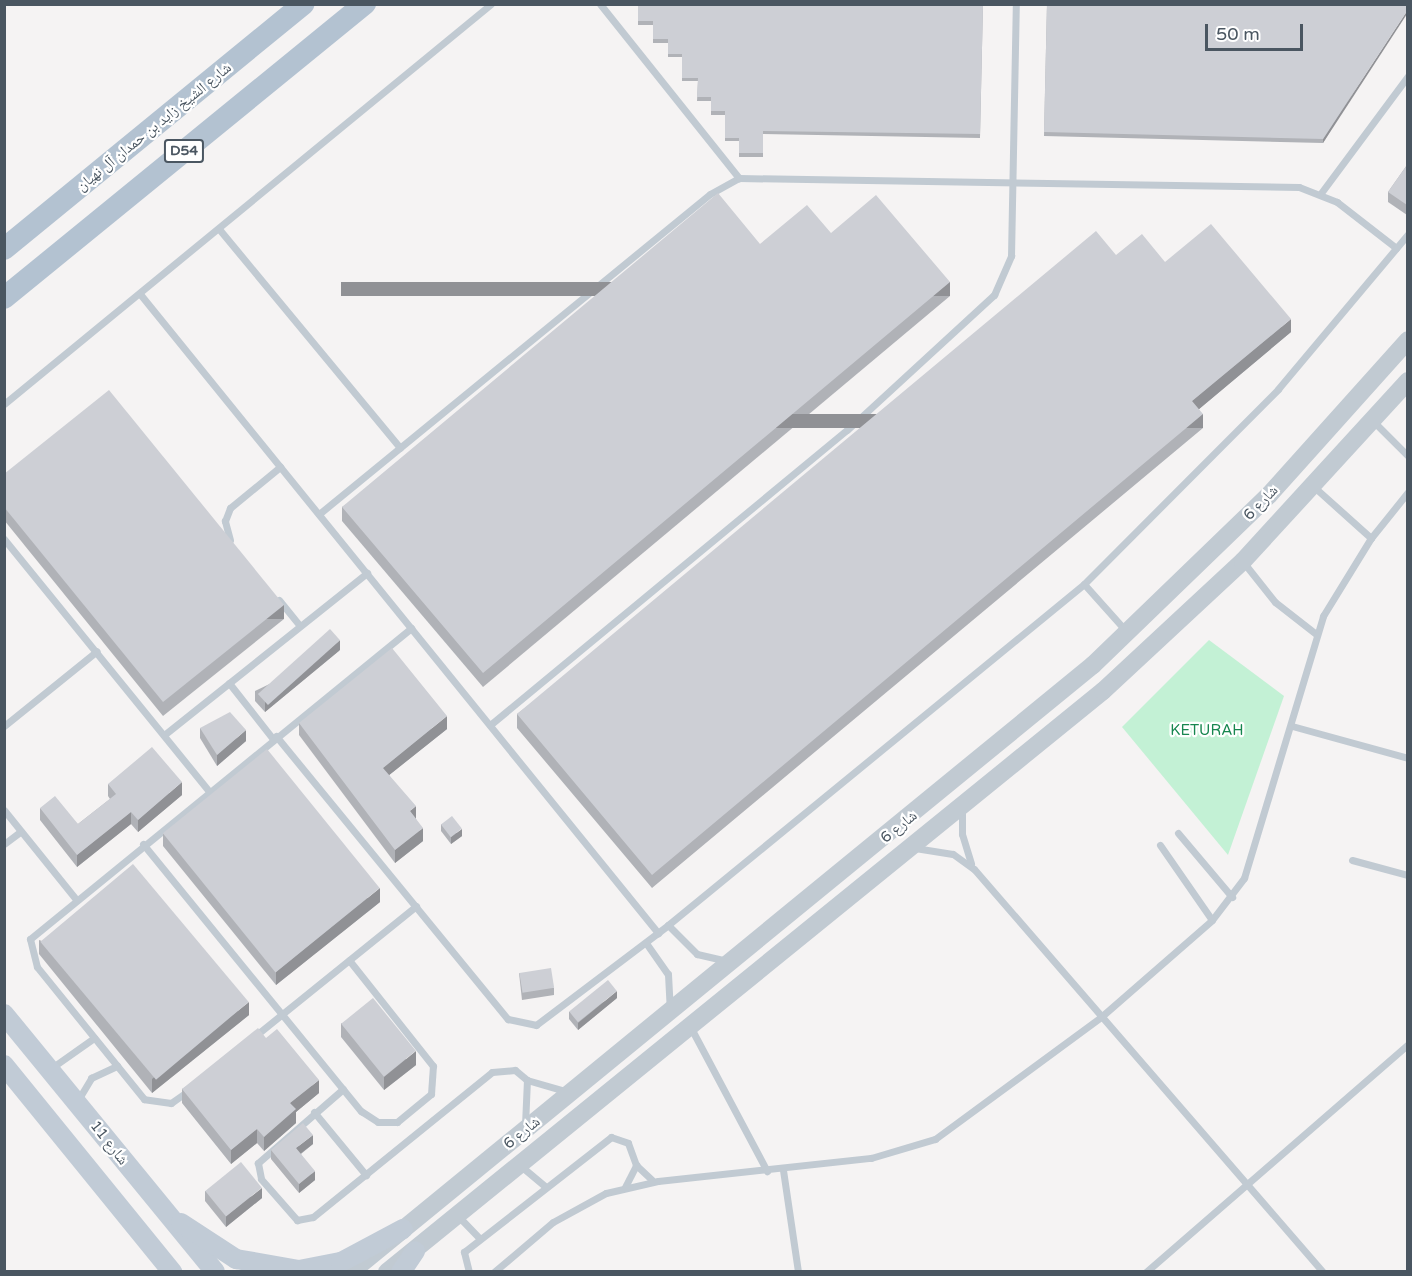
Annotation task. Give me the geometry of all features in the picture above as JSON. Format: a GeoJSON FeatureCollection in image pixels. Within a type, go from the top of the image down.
{"type":"FeatureCollection","features":[{"type":"Feature","properties":{"kind":"main road","name":"شارع الشيخ زايد بن حمدان آل نهيان"},"geometry":{"type":"LineString","coordinates":[[4,249],[303,4]]}},
{"type":"Feature","properties":{"kind":"main road","name":"D54"},"geometry":{"type":"LineString","coordinates":[[4,298],[365,4]]}},
{"type":"Feature","properties":{"kind":"main road","name":"شارع 11"},"geometry":{"type":"LineString","coordinates":[[4,1014],[215,1272]]}},
{"type":"Feature","properties":{"kind":"main road"},"geometry":{"type":"LineString","coordinates":[[4,1065],[172,1272]]}},
{"type":"Feature","properties":{"kind":"main road"},"geometry":{"type":"LineString","coordinates":[[167,1216],[236,1259],[278,1270],[341,1262],[403,1229]]}},
{"type":"Feature","properties":{"kind":"main road"},"geometry":{"type":"LineString","coordinates":[[145,1238],[157,1272]]}},
{"type":"Feature","properties":{"kind":"main road"},"geometry":{"type":"LineString","coordinates":[[401,1272],[415,1251]]}},
{"type":"Feature","properties":{"kind":"street","name":"شارع 6"},"geometry":{"type":"LineString","coordinates":[[351,1272],[735,961],[1128,634],[1298,465],[1407,340]]}},
{"type":"Feature","properties":{"kind":"street","name":"شارع 6"},"geometry":{"type":"LineString","coordinates":[[387,1272],[692,1030],[962,810],[1111,684],[1243,561],[1373,421],[1407,381]]}},
{"type":"Feature","properties":{"kind":"lane"},"geometry":{"type":"LineString","coordinates":[[4,404],[491,4]]}},
{"type":"Feature","properties":{"kind":"lane"},"geometry":{"type":"LineString","coordinates":[[600,4],[739,178]]}},
{"type":"Feature","properties":{"kind":"lane"},"geometry":{"type":"LineString","coordinates":[[490,725],[847,430],[984,306],[1009,263],[1016,4]]}},
{"type":"Feature","properties":{"kind":"lane"},"geometry":{"type":"LineString","coordinates":[[1321,193],[1407,76]]}},
{"type":"Feature","properties":{"kind":"lane"},"geometry":{"type":"LineString","coordinates":[[319,514],[710,194],[739,178],[1012,180],[1287,187],[1321,193],[1396,248]]}},
{"type":"Feature","properties":{"kind":"lane"},"geometry":{"type":"LineString","coordinates":[[219,229],[400,448]]}},
{"type":"Feature","properties":{"kind":"lane"},"geometry":{"type":"LineString","coordinates":[[229,683],[496,1005],[521,1025],[550,1018],[668,926],[1084,584],[1270,397],[1407,234]]}},
{"type":"Feature","properties":{"kind":"lane"},"geometry":{"type":"LineString","coordinates":[[140,294],[658,933]]}},
{"type":"Feature","properties":{"kind":"lane"},"geometry":{"type":"LineString","coordinates":[[1373,421],[1407,456]]}},
{"type":"Feature","properties":{"kind":"lane"},"geometry":{"type":"LineString","coordinates":[[238,550],[227,535],[227,514],[280,467]]}},
{"type":"Feature","properties":{"kind":"lane"},"geometry":{"type":"LineString","coordinates":[[1313,486],[1371,538]]}},
{"type":"Feature","properties":{"kind":"lane"},"geometry":{"type":"LineString","coordinates":[[494,1272],[553,1222],[625,1187],[871,1158],[935,1139],[1101,1017],[1212,920],[1232,897],[1256,854],[1317,634],[1331,598],[1371,538],[1407,492]]}},
{"type":"Feature","properties":{"kind":"lane"},"geometry":{"type":"LineString","coordinates":[[4,539],[209,791]]}},
{"type":"Feature","properties":{"kind":"lane"},"geometry":{"type":"LineString","coordinates":[[1243,561],[1275,602],[1317,634]]}},
{"type":"Feature","properties":{"kind":"lane"},"geometry":{"type":"LineString","coordinates":[[164,735],[367,573]]}},
{"type":"Feature","properties":{"kind":"lane"},"geometry":{"type":"LineString","coordinates":[[1084,584],[1128,634]]}},
{"type":"Feature","properties":{"kind":"lane"},"geometry":{"type":"LineString","coordinates":[[273,592],[300,626]]}},
{"type":"Feature","properties":{"kind":"lane"},"geometry":{"type":"LineString","coordinates":[[196,1084],[171,1103],[153,1103],[117,1066],[37,967],[29,949],[35,930],[411,628]]}},
{"type":"Feature","properties":{"kind":"lane"},"geometry":{"type":"LineString","coordinates":[[4,726],[97,651]]}},
{"type":"Feature","properties":{"kind":"lane"},"geometry":{"type":"LineString","coordinates":[[1292,726],[1407,758]]}},
{"type":"Feature","properties":{"kind":"lane"},"geometry":{"type":"LineString","coordinates":[[4,810],[75,898]]}},
{"type":"Feature","properties":{"kind":"lane"},"geometry":{"type":"LineString","coordinates":[[962,810],[962,834],[974,869]]}},
{"type":"Feature","properties":{"kind":"lane"},"geometry":{"type":"LineString","coordinates":[[4,844],[21,831]]}},
{"type":"Feature","properties":{"kind":"lane"},"geometry":{"type":"LineString","coordinates":[[1178,833],[1232,897]]}},
{"type":"Feature","properties":{"kind":"lane"},"geometry":{"type":"LineString","coordinates":[[143,844],[343,1089],[369,1118],[388,1123],[425,1101],[435,1076],[428,1058],[349,960]]}},
{"type":"Feature","properties":{"kind":"lane"},"geometry":{"type":"LineString","coordinates":[[1160,845],[1212,920]]}},
{"type":"Feature","properties":{"kind":"lane"},"geometry":{"type":"LineString","coordinates":[[915,848],[953,854],[974,869],[1323,1272]]}},
{"type":"Feature","properties":{"kind":"lane"},"geometry":{"type":"LineString","coordinates":[[1352,860],[1407,874]]}},
{"type":"Feature","properties":{"kind":"lane"},"geometry":{"type":"LineString","coordinates":[[248,1042],[416,906]]}},
{"type":"Feature","properties":{"kind":"lane"},"geometry":{"type":"LineString","coordinates":[[668,926],[697,954],[735,961]]}},
{"type":"Feature","properties":{"kind":"lane"},"geometry":{"type":"LineString","coordinates":[[646,943],[668,974],[666,1016]]}},
{"type":"Feature","properties":{"kind":"lane"},"geometry":{"type":"LineString","coordinates":[[692,1030],[767,1171]]}},
{"type":"Feature","properties":{"kind":"lane"},"geometry":{"type":"LineString","coordinates":[[50,1069],[94,1038]]}},
{"type":"Feature","properties":{"kind":"lane"},"geometry":{"type":"LineString","coordinates":[[1146,1272],[1407,1044]]}},
{"type":"Feature","properties":{"kind":"lane"},"geometry":{"type":"LineString","coordinates":[[77,1102],[91,1078],[117,1066]]}},
{"type":"Feature","properties":{"kind":"lane"},"geometry":{"type":"LineString","coordinates":[[343,1089],[258,1163],[261,1179],[288,1214],[308,1220],[492,1072],[507,1068],[527,1080],[571,1092]]}},
{"type":"Feature","properties":{"kind":"lane"},"geometry":{"type":"LineString","coordinates":[[524,1132],[527,1080]]}},
{"type":"Feature","properties":{"kind":"lane"},"geometry":{"type":"LineString","coordinates":[[314,1112],[366,1175]]}},
{"type":"Feature","properties":{"kind":"lane"},"geometry":{"type":"LineString","coordinates":[[469,1272],[462,1258],[480,1239],[545,1186],[611,1137],[628,1143],[636,1165],[654,1182]]}},
{"type":"Feature","properties":{"kind":"lane"},"geometry":{"type":"LineString","coordinates":[[625,1187],[636,1165]]}},
{"type":"Feature","properties":{"kind":"lane"},"geometry":{"type":"LineString","coordinates":[[522,1167],[545,1186]]}},
{"type":"Feature","properties":{"kind":"lane"},"geometry":{"type":"LineString","coordinates":[[783,1170],[798,1272]]}},
{"type":"Feature","properties":{"kind":"lane"},"geometry":{"type":"LineString","coordinates":[[459,1217],[480,1239]]}},
{"type":"Feature","properties":{"kind":"green space","name":"KETURAH"},"geometry":{"type":"Polygon","coordinates":[[[1209,640],[1284,696],[1228,855],[1122,727],[1209,640]]]}},
{"type":"Feature","properties":{"kind":"building"},"geometry":{"type":"Polygon","coordinates":[[[638,4],[983,4],[980,134],[763,131],[763,153],[739,153],[739,138],[725,138],[725,111],[711,111],[711,97],[697,97],[698,78],[682,78],[682,54],[668,54],[668,39],[653,39],[653,21],[638,21],[638,4]]]}},
{"type":"Feature","properties":{"kind":"building"},"geometry":{"type":"Polygon","coordinates":[[[1047,4],[1407,4],[1407,11],[1323,139],[1044,132],[1047,4]]]}},
{"type":"Feature","properties":{"kind":"building"},"geometry":{"type":"Polygon","coordinates":[[[1407,165],[1407,205],[1388,192],[1407,165]]]}},
{"type":"Feature","properties":{"kind":"building"},"geometry":{"type":"Polygon","coordinates":[[[718,193],[760,244],[807,205],[831,233],[876,195],[950,282],[483,673],[342,507],[718,193]]]}},
{"type":"Feature","properties":{"kind":"building"},"geometry":{"type":"Polygon","coordinates":[[[1211,224],[1291,319],[1192,401],[1203,414],[652,875],[517,714],[1096,231],[1116,255],[1142,234],[1165,262],[1211,224]]]}},
{"type":"Feature","properties":{"kind":"building"},"geometry":{"type":"Polygon","coordinates":[[[109,390],[284,605],[163,702],[4,507],[4,474],[109,390]]]}},
{"type":"Feature","properties":{"kind":"building"},"geometry":{"type":"Polygon","coordinates":[[[330,629],[340,640],[268,705],[258,694],[330,629]]]}},
{"type":"Feature","properties":{"kind":"building"},"geometry":{"type":"Polygon","coordinates":[[[392,648],[447,716],[383,768],[416,806],[410,811],[423,828],[395,850],[299,723],[392,648]]]}},
{"type":"Feature","properties":{"kind":"building"},"geometry":{"type":"Polygon","coordinates":[[[230,712],[246,730],[217,755],[200,728],[230,712]]]}},
{"type":"Feature","properties":{"kind":"building"},"geometry":{"type":"Polygon","coordinates":[[[152,747],[182,782],[138,820],[131,812],[77,855],[40,808],[55,796],[78,824],[116,794],[108,784],[152,747]]]}},
{"type":"Feature","properties":{"kind":"building"},"geometry":{"type":"Polygon","coordinates":[[[267,749],[380,888],[276,972],[163,833],[267,749]]]}},
{"type":"Feature","properties":{"kind":"building"},"geometry":{"type":"Polygon","coordinates":[[[452,816],[462,829],[451,837],[441,825],[452,816]]]}},
{"type":"Feature","properties":{"kind":"building"},"geometry":{"type":"Polygon","coordinates":[[[133,864],[249,1002],[156,1080],[40,942],[133,864]]]}},
{"type":"Feature","properties":{"kind":"building"},"geometry":{"type":"Polygon","coordinates":[[[551,968],[554,988],[523,993],[519,973],[551,968]]]}},
{"type":"Feature","properties":{"kind":"building"},"geometry":{"type":"Polygon","coordinates":[[[608,980],[617,991],[578,1022],[569,1011],[608,980]]]}},
{"type":"Feature","properties":{"kind":"building"},"geometry":{"type":"Polygon","coordinates":[[[373,998],[416,1051],[384,1077],[341,1024],[373,998]]]}},
{"type":"Feature","properties":{"kind":"building"},"geometry":{"type":"Polygon","coordinates":[[[258,1028],[266,1038],[277,1029],[319,1080],[290,1103],[296,1109],[264,1137],[257,1129],[231,1150],[182,1089],[258,1028]]]}},
{"type":"Feature","properties":{"kind":"building"},"geometry":{"type":"Polygon","coordinates":[[[303,1123],[313,1135],[296,1148],[315,1171],[299,1184],[271,1150],[303,1123]]]}},
{"type":"Feature","properties":{"kind":"building"},"geometry":{"type":"Polygon","coordinates":[[[241,1162],[262,1188],[226,1217],[205,1191],[241,1162]]]}}]}
